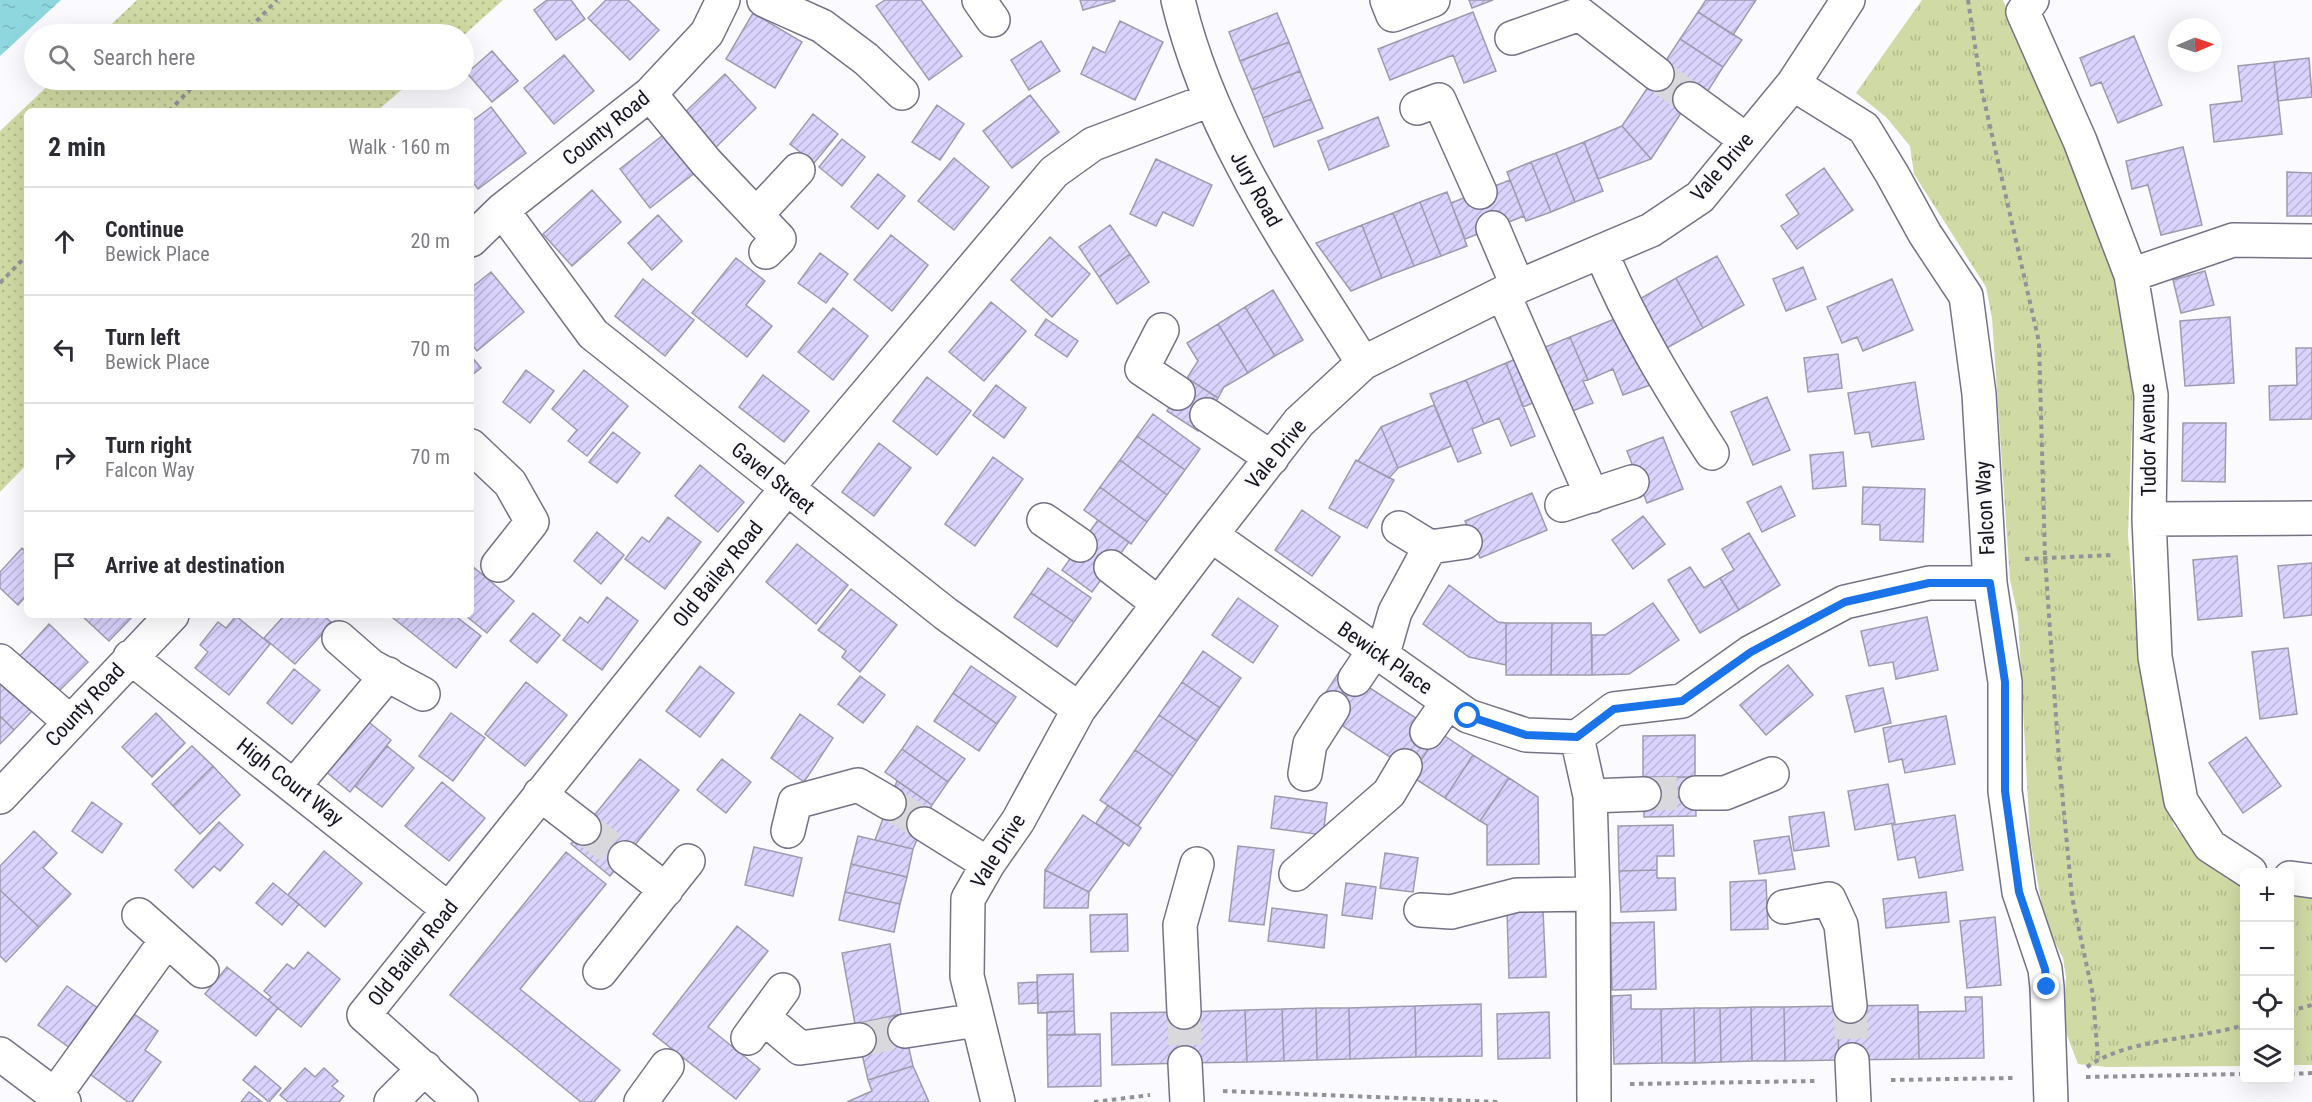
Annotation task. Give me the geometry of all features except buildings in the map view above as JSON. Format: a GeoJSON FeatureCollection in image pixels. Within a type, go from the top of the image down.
{"type":"FeatureCollection","features":[{"type":"Feature","properties":{"kind":"street"},"geometry":{"type":"LineString","coordinates":[[764,0],[822,26],[866,59],[902,93]]}},
{"type":"Feature","properties":{"kind":"street","name":"Jury Road"},"geometry":{"type":"LineString","coordinates":[[1178,0],[1209,100],[1249,182],[1363,363]]}},
{"type":"Feature","properties":{"kind":"street"},"geometry":{"type":"LineString","coordinates":[[1387,0],[1393,15],[1433,0]]}},
{"type":"Feature","properties":{"kind":"street","name":"Vale Drive"},"geometry":{"type":"LineString","coordinates":[[998,1102],[967,976],[965,939],[968,899],[988,864],[1018,821],[1079,709],[1211,535],[1299,422],[1363,363],[1510,290],[1651,230],[1700,197],[1793,84],[1848,0]]}},
{"type":"Feature","properties":{"kind":"street","name":"Tudor Avenue"},"geometry":{"type":"LineString","coordinates":[[2032,0],[2023,12],[2080,141],[2131,275],[2151,395],[2149,519],[2155,657],[2181,801],[2210,846],[2243,868]]}},
{"type":"Feature","properties":{"kind":"street","name":"County Road"},"geometry":{"type":"LineString","coordinates":[[474,237],[502,210],[650,94],[707,33],[712,4]]}},
{"type":"Feature","properties":{"kind":"street"},"geometry":{"type":"LineString","coordinates":[[1512,38],[1580,14],[1657,74]]}},
{"type":"Feature","properties":{"kind":"street","name":"Falcon Way"},"geometry":{"type":"LineString","coordinates":[[1793,84],[1864,129],[1925,234],[1966,296],[1979,394],[1989,571],[2005,682],[2005,791],[2019,892],[2045,969],[2051,1102]]}},
{"type":"Feature","properties":{"kind":"street"},"geometry":{"type":"LineString","coordinates":[[650,94],[706,162],[778,239],[766,252]]}},
{"type":"Feature","properties":{"kind":"street"},"geometry":{"type":"LineString","coordinates":[[1690,99],[1746,140]]}},
{"type":"Feature","properties":{"kind":"street","name":"Old Bailey Road"},"geometry":{"type":"LineString","coordinates":[[461,1102],[364,1015],[786,489],[1054,172],[1093,144],[1209,100]]}},
{"type":"Feature","properties":{"kind":"street"},"geometry":{"type":"LineString","coordinates":[[1417,108],[1439,100],[1480,192]]}},
{"type":"Feature","properties":{"kind":"street"},"geometry":{"type":"LineString","coordinates":[[756,215],[798,170]]}},
{"type":"Feature","properties":{"kind":"street","name":"Gavel Street"},"geometry":{"type":"LineString","coordinates":[[502,210],[593,334],[946,614],[1079,709]]}},
{"type":"Feature","properties":{"kind":"street"},"geometry":{"type":"LineString","coordinates":[[1493,228],[1510,290],[1577,500],[1632,482]]}},
{"type":"Feature","properties":{"kind":"street"},"geometry":{"type":"LineString","coordinates":[[2131,275],[2233,240],[2312,242]]}},
{"type":"Feature","properties":{"kind":"street"},"geometry":{"type":"LineString","coordinates":[[1601,252],[1620,297],[1663,379],[1712,454]]}},
{"type":"Feature","properties":{"kind":"street"},"geometry":{"type":"LineString","coordinates":[[1162,330],[1142,369],[1178,393]]}},
{"type":"Feature","properties":{"kind":"street"},"geometry":{"type":"LineString","coordinates":[[1207,415],[1272,458]]}},
{"type":"Feature","properties":{"kind":"street"},"geometry":{"type":"LineString","coordinates":[[474,449],[510,483],[532,522],[498,565]]}},
{"type":"Feature","properties":{"kind":"street"},"geometry":{"type":"LineString","coordinates":[[2149,519],[2312,518]]}},
{"type":"Feature","properties":{"kind":"street"},"geometry":{"type":"LineString","coordinates":[[1044,520],[1080,545]]}},
{"type":"Feature","properties":{"kind":"street"},"geometry":{"type":"LineString","coordinates":[[1399,528],[1430,547],[1465,542]]}},
{"type":"Feature","properties":{"kind":"street","name":"Bewick Place"},"geometry":{"type":"LineString","coordinates":[[1211,535],[1468,716],[1526,735],[1577,737]]}},
{"type":"Feature","properties":{"kind":"street"},"geometry":{"type":"LineString","coordinates":[[1355,679],[1378,654],[1395,612],[1430,547]]}},
{"type":"Feature","properties":{"kind":"street"},"geometry":{"type":"LineString","coordinates":[[1111,567],[1159,604]]}},
{"type":"Feature","properties":{"kind":"street"},"geometry":{"type":"LineString","coordinates":[[1594,1102],[1590,795],[1577,737],[1614,709],[1682,701],[1751,652],[1845,602],[1989,571]]}},
{"type":"Feature","properties":{"kind":"street","name":"County Road"},"geometry":{"type":"LineString","coordinates":[[0,797],[169,618]]}},
{"type":"Feature","properties":{"kind":"street"},"geometry":{"type":"LineString","coordinates":[[339,638],[371,666],[423,694]]}},
{"type":"Feature","properties":{"kind":"street","name":"High Court Way"},"geometry":{"type":"LineString","coordinates":[[130,657],[448,909]]}},
{"type":"Feature","properties":{"kind":"street"},"geometry":{"type":"LineString","coordinates":[[0,661],[70,722]]}},
{"type":"Feature","properties":{"kind":"street"},"geometry":{"type":"LineString","coordinates":[[294,786],[388,674]]}},
{"type":"Feature","properties":{"kind":"street"},"geometry":{"type":"LineString","coordinates":[[1427,732],[1448,702]]}},
{"type":"Feature","properties":{"kind":"street"},"geometry":{"type":"LineString","coordinates":[[1305,774],[1310,744],[1333,708]]}},
{"type":"Feature","properties":{"kind":"street"},"geometry":{"type":"LineString","coordinates":[[1296,874],[1389,793],[1405,766]]}},
{"type":"Feature","properties":{"kind":"street"},"geometry":{"type":"LineString","coordinates":[[1696,793],[1725,793],[1772,774]]}},
{"type":"Feature","properties":{"kind":"street"},"geometry":{"type":"LineString","coordinates":[[788,831],[795,802],[858,785],[889,803]]}},
{"type":"Feature","properties":{"kind":"street"},"geometry":{"type":"LineString","coordinates":[[540,794],[584,828]]}},
{"type":"Feature","properties":{"kind":"street"},"geometry":{"type":"LineString","coordinates":[[1590,795],[1644,794]]}},
{"type":"Feature","properties":{"kind":"street"},"geometry":{"type":"LineString","coordinates":[[924,824],[988,864]]}},
{"type":"Feature","properties":{"kind":"street"},"geometry":{"type":"LineString","coordinates":[[625,858],[666,890]]}},
{"type":"Feature","properties":{"kind":"street"},"geometry":{"type":"LineString","coordinates":[[600,972],[688,861]]}},
{"type":"Feature","properties":{"kind":"street"},"geometry":{"type":"LineString","coordinates":[[1184,1012],[1180,925],[1197,864]]}},
{"type":"Feature","properties":{"kind":"street"},"geometry":{"type":"LineString","coordinates":[[2294,879],[2312,881]]}},
{"type":"Feature","properties":{"kind":"street"},"geometry":{"type":"LineString","coordinates":[[1421,910],[1451,912],[1517,895],[1593,894]]}},
{"type":"Feature","properties":{"kind":"street"},"geometry":{"type":"LineString","coordinates":[[1784,907],[1829,899],[1851,923],[1850,1006]]}},
{"type":"Feature","properties":{"kind":"street"},"geometry":{"type":"LineString","coordinates":[[138,915],[202,971]]}},
{"type":"Feature","properties":{"kind":"street"},"geometry":{"type":"LineString","coordinates":[[0,1054],[59,1099],[166,941]]}},
{"type":"Feature","properties":{"kind":"street"},"geometry":{"type":"LineString","coordinates":[[783,990],[756,1028],[800,1048],[859,1040]]}},
{"type":"Feature","properties":{"kind":"street"},"geometry":{"type":"LineString","coordinates":[[905,1031],[977,1020]]}},
{"type":"Feature","properties":{"kind":"street"},"geometry":{"type":"LineString","coordinates":[[1852,1060],[1854,1102]]}},
{"type":"Feature","properties":{"kind":"street"},"geometry":{"type":"LineString","coordinates":[[641,1102],[667,1066]]}},
{"type":"Feature","properties":{"kind":"street"},"geometry":{"type":"LineString","coordinates":[[391,1102],[425,1068]]}},
{"type":"Feature","properties":{"kind":"path"},"geometry":{"type":"LineString","coordinates":[[254,24],[277,0]]}},
{"type":"Feature","properties":{"kind":"path"},"geometry":{"type":"LineString","coordinates":[[1968,0],[1982,91],[2038,342],[2045,558],[2072,897],[2093,995],[2098,1059],[2144,1046],[2240,1026]]}},
{"type":"Feature","properties":{"kind":"path"},"geometry":{"type":"LineString","coordinates":[[172,108],[190,90]]}},
{"type":"Feature","properties":{"kind":"path"},"geometry":{"type":"LineString","coordinates":[[0,283],[24,258]]}},
{"type":"Feature","properties":{"kind":"path"},"geometry":{"type":"LineString","coordinates":[[1989,571],[2045,558],[2150,554]]}},
{"type":"Feature","properties":{"kind":"path"},"geometry":{"type":"LineString","coordinates":[[2294,1010],[2312,1005]]}},
{"type":"Feature","properties":{"kind":"path"},"geometry":{"type":"LineString","coordinates":[[2077,1077],[2240,1074]]}},
{"type":"Feature","properties":{"kind":"path"},"geometry":{"type":"LineString","coordinates":[[2294,1074],[2312,1074]]}},
{"type":"Feature","properties":{"kind":"path"},"geometry":{"type":"LineString","coordinates":[[1094,1102],[1186,1085],[1498,1102]]}},
{"type":"Feature","properties":{"kind":"green space"},"geometry":{"type":"Polygon","coordinates":[[[137,0],[503,0],[474,26],[474,24],[112,24],[137,0]]]}},
{"type":"Feature","properties":{"kind":"green space"},"geometry":{"type":"Polygon","coordinates":[[[1922,0],[2003,0],[2100,234],[2120,295],[2134,364],[2128,535],[2133,594],[2162,788],[2174,826],[2198,855],[2227,879],[2240,884],[2240,1066],[2107,1067],[2078,1064],[2067,1035],[2064,1014],[2066,977],[2063,958],[2045,923],[2030,839],[2018,616],[2010,580],[1992,318],[1986,287],[1914,174],[1910,146],[1886,117],[1856,93],[1922,0]]]}},
{"type":"Feature","properties":{"kind":"green space"},"geometry":{"type":"Polygon","coordinates":[[[43,90],[401,90],[380,108],[24,108],[43,90]]]}},
{"type":"Feature","properties":{"kind":"green space"},"geometry":{"type":"Polygon","coordinates":[[[24,108],[24,467],[0,492],[0,131],[24,108]]]}},
{"type":"Feature","properties":{"kind":"green space"},"geometry":{"type":"Polygon","coordinates":[[[2294,896],[2312,898],[2312,1065],[2294,1065],[2294,896]]]}},
{"type":"Feature","properties":{"kind":"water"},"geometry":{"type":"Polygon","coordinates":[[[0,0],[61,0],[35,24],[24,24],[24,34],[0,56],[0,0]]]}},
{"type":"Feature","properties":{"kind":"tunnel"},"geometry":{"type":"LineString","coordinates":[[1657,74],[1690,99]]}},
{"type":"Feature","properties":{"kind":"tunnel"},"geometry":{"type":"LineString","coordinates":[[1644,794],[1696,793]]}},
{"type":"Feature","properties":{"kind":"tunnel"},"geometry":{"type":"LineString","coordinates":[[889,803],[924,824]]}},
{"type":"Feature","properties":{"kind":"tunnel"},"geometry":{"type":"LineString","coordinates":[[584,828],[625,858]]}},
{"type":"Feature","properties":{"kind":"tunnel"},"geometry":{"type":"LineString","coordinates":[[1850,1006],[1852,1060]]}},
{"type":"Feature","properties":{"kind":"tunnel"},"geometry":{"type":"LineString","coordinates":[[1184,1012],[1185,1063]]}},
{"type":"Feature","properties":{"kind":"tunnel"},"geometry":{"type":"LineString","coordinates":[[859,1040],[905,1031]]}},
{"type":"Feature","properties":{"kind":"route"},"geometry":{"type":"LineString","coordinates":[[1468,716],[1526,735],[1577,737],[1614,709],[1682,701],[1751,652],[1845,602],[1929,583],[1990,583],[2005,682],[2005,791],[2019,892],[2045,969],[2047,987]]}}]}
